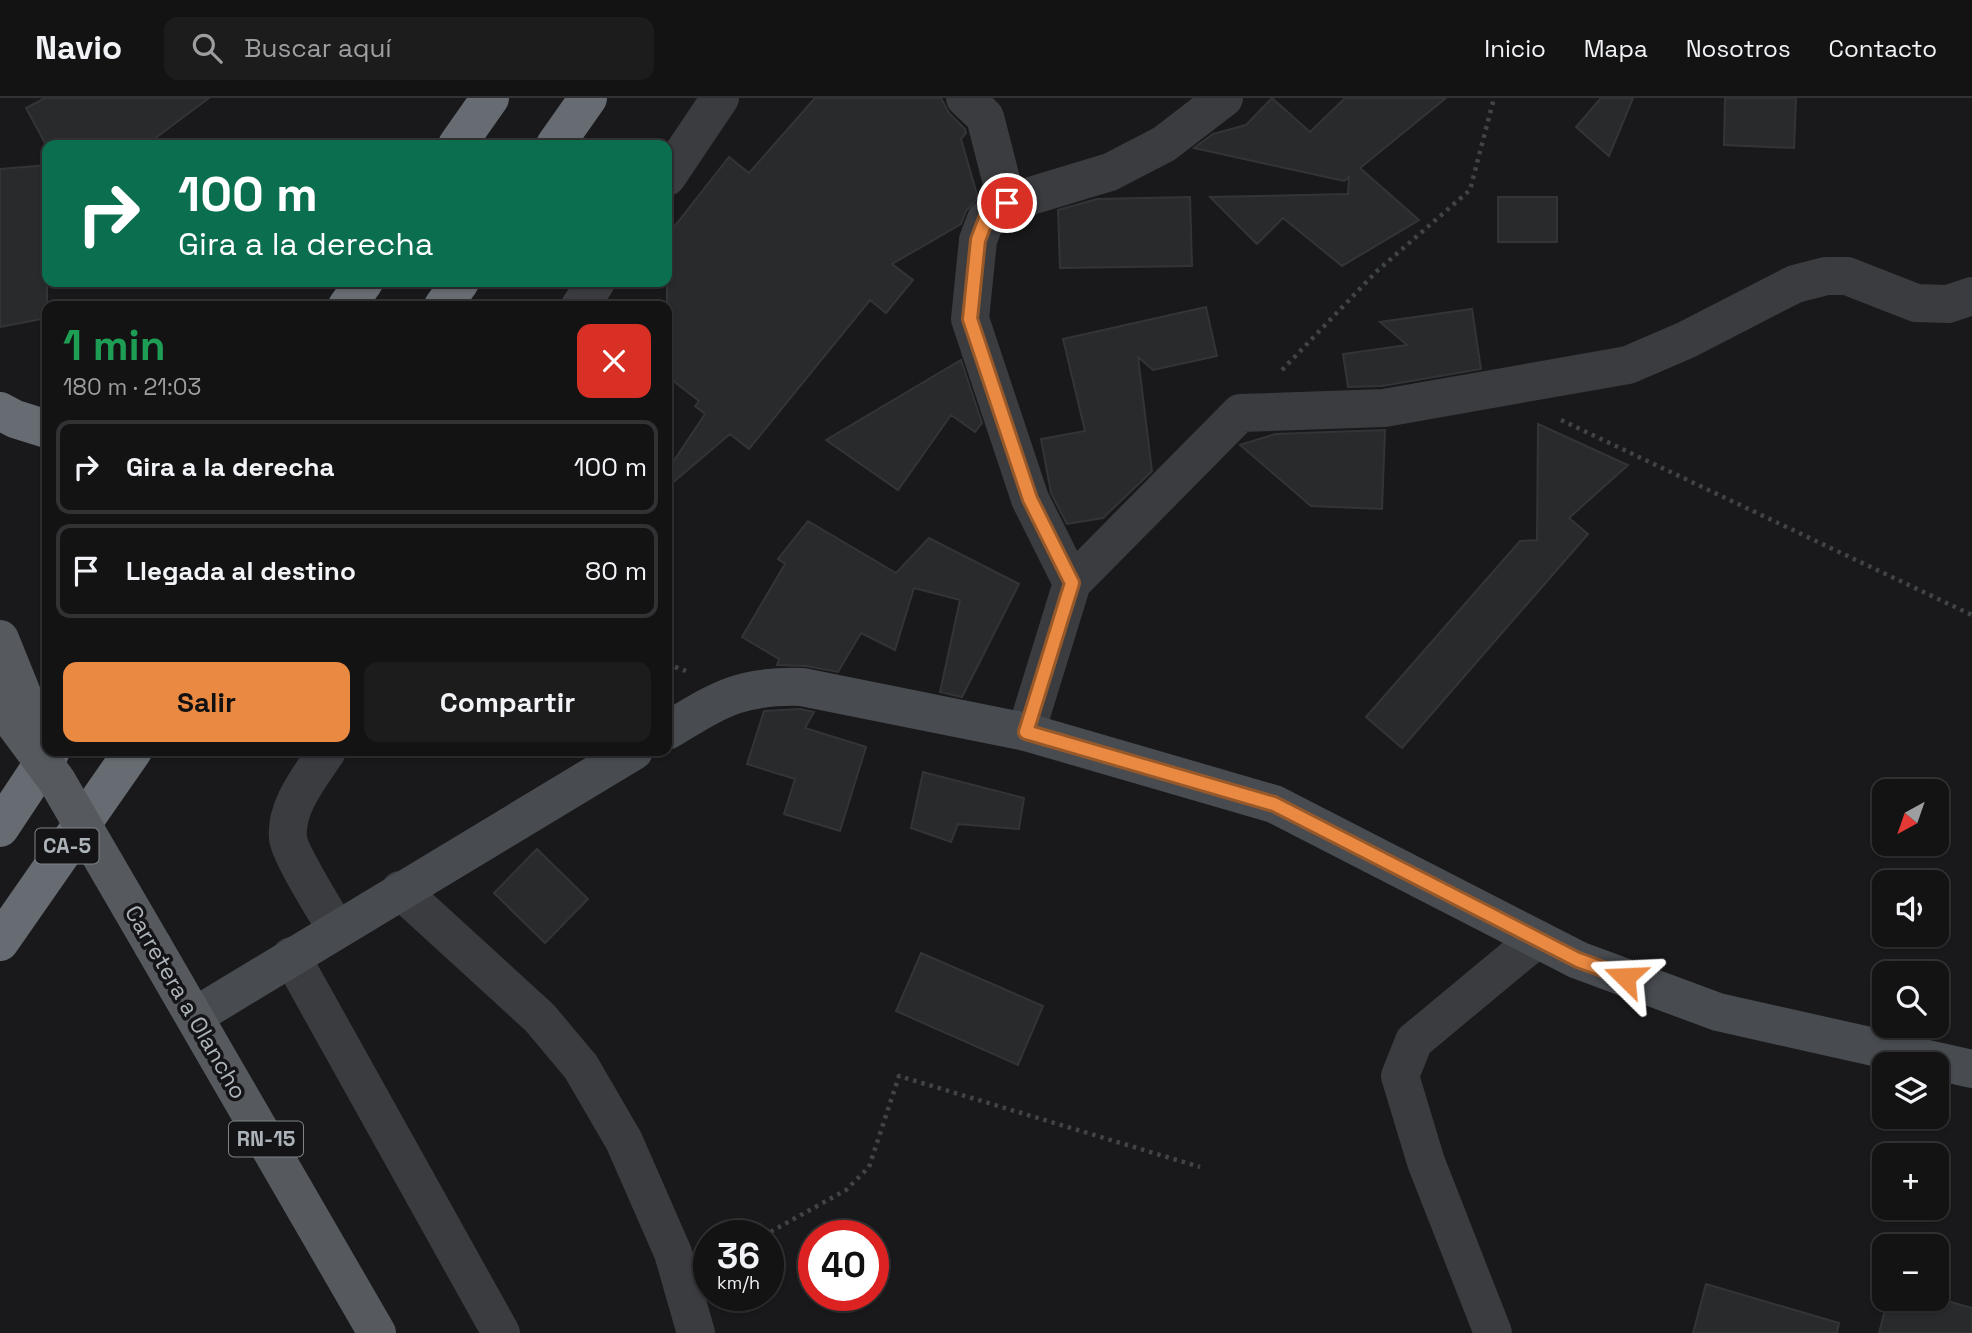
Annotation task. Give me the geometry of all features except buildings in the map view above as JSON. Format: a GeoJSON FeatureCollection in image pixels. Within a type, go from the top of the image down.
{"type":"FeatureCollection","features":[{"type":"Feature","properties":{"kind":"highway"},"geometry":{"type":"LineString","coordinates":[[461,140],[490,98]]}},
{"type":"Feature","properties":{"kind":"highway"},"geometry":{"type":"LineString","coordinates":[[559,140],[588,98]]}},
{"type":"Feature","properties":{"kind":"highway"},"geometry":{"type":"LineString","coordinates":[[0,411],[42,427]]}},
{"type":"Feature","properties":{"kind":"highway","name":"CA-5"},"geometry":{"type":"LineString","coordinates":[[0,942],[130,756]]}},
{"type":"Feature","properties":{"kind":"highway","name":"CA-5"},"geometry":{"type":"LineString","coordinates":[[0,828],[54,766]]}},
{"type":"Feature","properties":{"kind":"main road","name":"Carretera a Olancho"},"geometry":{"type":"LineString","coordinates":[[0,639],[42,738]]}},
{"type":"Feature","properties":{"kind":"main road","name":"Carretera a Olancho"},"geometry":{"type":"LineString","coordinates":[[0,704],[42,752]]}},
{"type":"Feature","properties":{"kind":"main road","name":"Carretera a Olancho"},"geometry":{"type":"LineString","coordinates":[[54,766],[153,946],[377,1333]]}},
{"type":"Feature","properties":{"kind":"street"},"geometry":{"type":"LineString","coordinates":[[672,170],[720,98]]}},
{"type":"Feature","properties":{"kind":"street"},"geometry":{"type":"LineString","coordinates":[[965,98],[985,117],[1007,203]]}},
{"type":"Feature","properties":{"kind":"street"},"geometry":{"type":"LineString","coordinates":[[1072,583],[1030,499],[970,319],[978,240],[986,219],[1007,203],[1110,172],[1164,144],[1224,98]]}},
{"type":"Feature","properties":{"kind":"street"},"geometry":{"type":"LineString","coordinates":[[1026,732],[1072,583],[1240,413],[1384,408],[1628,365],[1686,340],[1795,285],[1826,276],[1847,276],[1916,303],[1948,304],[1972,296]]}},
{"type":"Feature","properties":{"kind":"street"},"geometry":{"type":"LineString","coordinates":[[672,728],[742,690],[766,685],[802,687],[1026,732],[1274,804],[1578,960],[1718,1012],[1972,1069]]}},
{"type":"Feature","properties":{"kind":"street"},"geometry":{"type":"LineString","coordinates":[[324,756],[297,798],[290,819],[288,840],[336,929]]}},
{"type":"Feature","properties":{"kind":"street"},"geometry":{"type":"LineString","coordinates":[[195,1016],[626,756]]}},
{"type":"Feature","properties":{"kind":"street"},"geometry":{"type":"LineString","coordinates":[[400,890],[540,1018],[581,1068],[624,1141],[673,1253],[696,1333]]}},
{"type":"Feature","properties":{"kind":"street"},"geometry":{"type":"LineString","coordinates":[[1493,1333],[1426,1162],[1401,1076],[1415,1041],[1537,939]]}},
{"type":"Feature","properties":{"kind":"street"},"geometry":{"type":"LineString","coordinates":[[291,956],[501,1333]]}},
{"type":"Feature","properties":{"kind":"path"},"geometry":{"type":"LineString","coordinates":[[1240,413],[1377,271],[1470,190],[1494,98]]}},
{"type":"Feature","properties":{"kind":"path"},"geometry":{"type":"LineString","coordinates":[[1557,419],[1972,615]]}},
{"type":"Feature","properties":{"kind":"path"},"geometry":{"type":"LineString","coordinates":[[784,1224],[846,1190],[869,1167],[899,1076],[1200,1167]]}},
{"type":"Feature","properties":{"kind":"route"},"geometry":{"type":"LineString","coordinates":[[1007,203],[986,219],[978,240],[970,319],[1030,499],[1072,583],[1026,732],[1274,804],[1578,960],[1625,977]]}}]}
